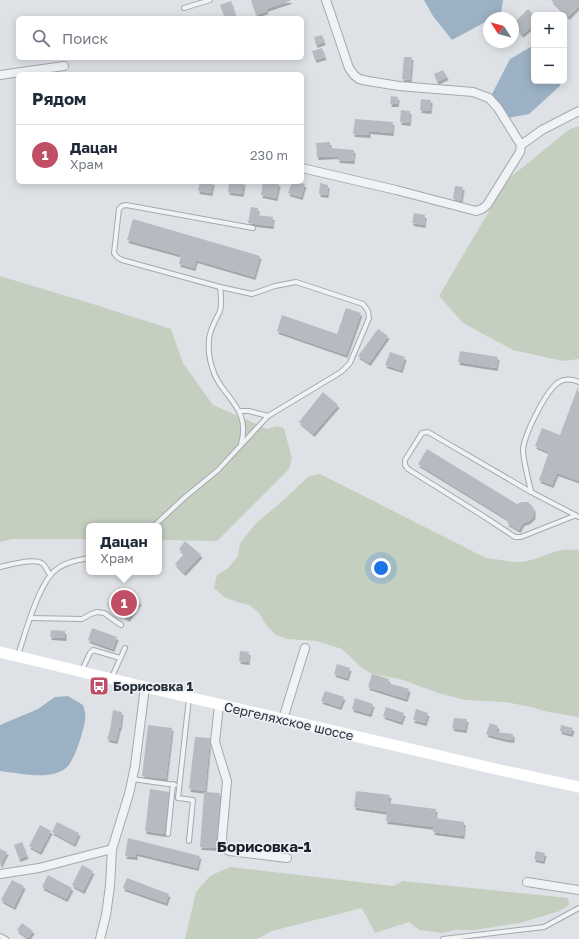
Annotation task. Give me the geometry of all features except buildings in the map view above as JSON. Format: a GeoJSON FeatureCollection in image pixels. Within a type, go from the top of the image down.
{"type":"FeatureCollection","features":[{"type":"Feature","properties":{"kind":"main road","name":"Сергеляхское шоссе"},"geometry":{"type":"LineString","coordinates":[[0,652],[283,720],[579,787]]}},
{"type":"Feature","properties":{"kind":"street"},"geometry":{"type":"LineString","coordinates":[[304,168],[476,211],[487,205],[520,152],[521,145],[498,108],[489,98],[473,92],[399,86],[368,82],[359,79],[354,75],[350,68],[326,0]]}},
{"type":"Feature","properties":{"kind":"street"},"geometry":{"type":"LineString","coordinates":[[21,72],[64,66]]}},
{"type":"Feature","properties":{"kind":"street"},"geometry":{"type":"LineString","coordinates":[[0,75],[16,73]]}},
{"type":"Feature","properties":{"kind":"street"},"geometry":{"type":"LineString","coordinates":[[521,145],[542,130],[579,111]]}},
{"type":"Feature","properties":{"kind":"street"},"geometry":{"type":"LineString","coordinates":[[283,720],[305,648]]}},
{"type":"Feature","properties":{"kind":"street"},"geometry":{"type":"LineString","coordinates":[[100,939],[106,915],[110,886],[112,849],[132,780],[145,687]]}},
{"type":"Feature","properties":{"kind":"street"},"geometry":{"type":"LineString","coordinates":[[219,704],[215,742],[227,781],[222,838],[223,846],[229,851],[287,858]]}},
{"type":"Feature","properties":{"kind":"street"},"geometry":{"type":"LineString","coordinates":[[0,874],[39,868],[112,849]]}},
{"type":"Feature","properties":{"kind":"street"},"geometry":{"type":"LineString","coordinates":[[527,882],[579,890]]}},
{"type":"Feature","properties":{"kind":"lane"},"geometry":{"type":"LineString","coordinates":[[184,8],[210,0]]}},
{"type":"Feature","properties":{"kind":"lane"},"geometry":{"type":"LineString","coordinates":[[157,523],[184,498],[218,470],[268,416],[341,372],[350,363],[369,318],[368,311],[363,304],[296,282],[275,286],[252,294],[220,287],[122,260],[114,253],[120,209],[122,206],[126,205],[253,228]]}},
{"type":"Feature","properties":{"kind":"lane"},"geometry":{"type":"LineString","coordinates":[[220,287],[220,310],[209,339],[209,352],[212,368],[218,381],[233,401],[242,419],[243,431],[240,446]]}},
{"type":"Feature","properties":{"kind":"lane"},"geometry":{"type":"LineString","coordinates":[[531,492],[523,450],[536,413],[550,390],[558,383],[567,379],[579,382]]}},
{"type":"Feature","properties":{"kind":"lane"},"geometry":{"type":"LineString","coordinates":[[239,411],[249,411],[268,416]]}},
{"type":"Feature","properties":{"kind":"lane"},"geometry":{"type":"LineString","coordinates":[[574,516],[521,537],[515,537],[408,469],[405,465],[405,460],[422,433],[428,432],[579,518]]}},
{"type":"Feature","properties":{"kind":"lane"},"geometry":{"type":"LineString","coordinates":[[18,656],[31,618],[50,575],[56,569],[67,563],[86,559]]}},
{"type":"Feature","properties":{"kind":"lane"},"geometry":{"type":"LineString","coordinates":[[0,567],[32,561],[44,565],[50,575]]}},
{"type":"Feature","properties":{"kind":"lane"},"geometry":{"type":"LineString","coordinates":[[31,618],[82,619],[97,612],[104,613],[121,625]]}},
{"type":"Feature","properties":{"kind":"lane"},"geometry":{"type":"LineString","coordinates":[[111,679],[124,648]]}},
{"type":"Feature","properties":{"kind":"lane"},"geometry":{"type":"LineString","coordinates":[[81,672],[90,652],[93,650],[120,658]]}},
{"type":"Feature","properties":{"kind":"lane"},"geometry":{"type":"LineString","coordinates":[[189,698],[178,798],[193,800],[189,841]]}},
{"type":"Feature","properties":{"kind":"lane"},"geometry":{"type":"LineString","coordinates":[[132,780],[179,785]]}},
{"type":"Feature","properties":{"kind":"lane"},"geometry":{"type":"LineString","coordinates":[[168,834],[173,784]]}},
{"type":"Feature","properties":{"kind":"lane"},"geometry":{"type":"LineString","coordinates":[[443,939],[544,927],[579,908]]}},
{"type":"Feature","properties":{"kind":"lane"},"geometry":{"type":"LineString","coordinates":[[0,936],[6,939]]}},
{"type":"Feature","properties":{"kind":"green space"},"geometry":{"type":"Polygon","coordinates":[[[579,126],[579,359],[563,361],[513,350],[463,323],[439,296],[508,179],[570,129],[579,126]]]}},
{"type":"Feature","properties":{"kind":"green space"},"geometry":{"type":"Polygon","coordinates":[[[0,276],[171,329],[183,363],[213,405],[267,429],[277,426],[284,428],[292,459],[289,469],[217,541],[162,540],[162,523],[86,523],[86,539],[12,539],[0,542],[0,276]]]}},
{"type":"Feature","properties":{"kind":"green space"},"geometry":{"type":"Polygon","coordinates":[[[320,474],[486,558],[522,562],[552,552],[571,549],[579,550],[579,717],[548,712],[505,702],[465,700],[438,693],[400,679],[372,674],[361,667],[342,649],[316,641],[288,639],[276,635],[266,625],[259,613],[249,605],[224,597],[214,588],[217,575],[228,568],[238,556],[240,543],[257,522],[309,476],[320,474]]]}},
{"type":"Feature","properties":{"kind":"green space"},"geometry":{"type":"Polygon","coordinates":[[[230,867],[393,886],[403,881],[568,898],[569,905],[560,911],[520,923],[475,930],[455,930],[442,933],[419,930],[409,922],[375,933],[362,908],[272,931],[257,939],[185,939],[196,892],[210,876],[230,867]]]}},
{"type":"Feature","properties":{"kind":"water"},"geometry":{"type":"Polygon","coordinates":[[[424,0],[503,0],[501,12],[483,12],[483,23],[452,40],[433,16],[424,0]]]}},
{"type":"Feature","properties":{"kind":"water"},"geometry":{"type":"Polygon","coordinates":[[[531,47],[531,84],[560,84],[560,86],[529,114],[508,118],[492,94],[510,59],[531,47]]]}},
{"type":"Feature","properties":{"kind":"water"},"geometry":{"type":"Polygon","coordinates":[[[68,696],[83,705],[85,717],[81,737],[69,765],[59,772],[43,775],[0,771],[0,725],[38,709],[55,697],[68,696]]]}},
{"type":"Feature","properties":{"kind":"place","name":"Дацан"},"geometry":{"type":"Point","coordinates":[124,603]}},
{"type":"Feature","properties":{"kind":"place","name":"Борисовка 1"},"geometry":{"type":"Point","coordinates":[99,686]}},
{"type":"Feature","properties":{"kind":"district","name":"Борисовка-1"},"geometry":{"type":"Point","coordinates":[264,847]}}]}
